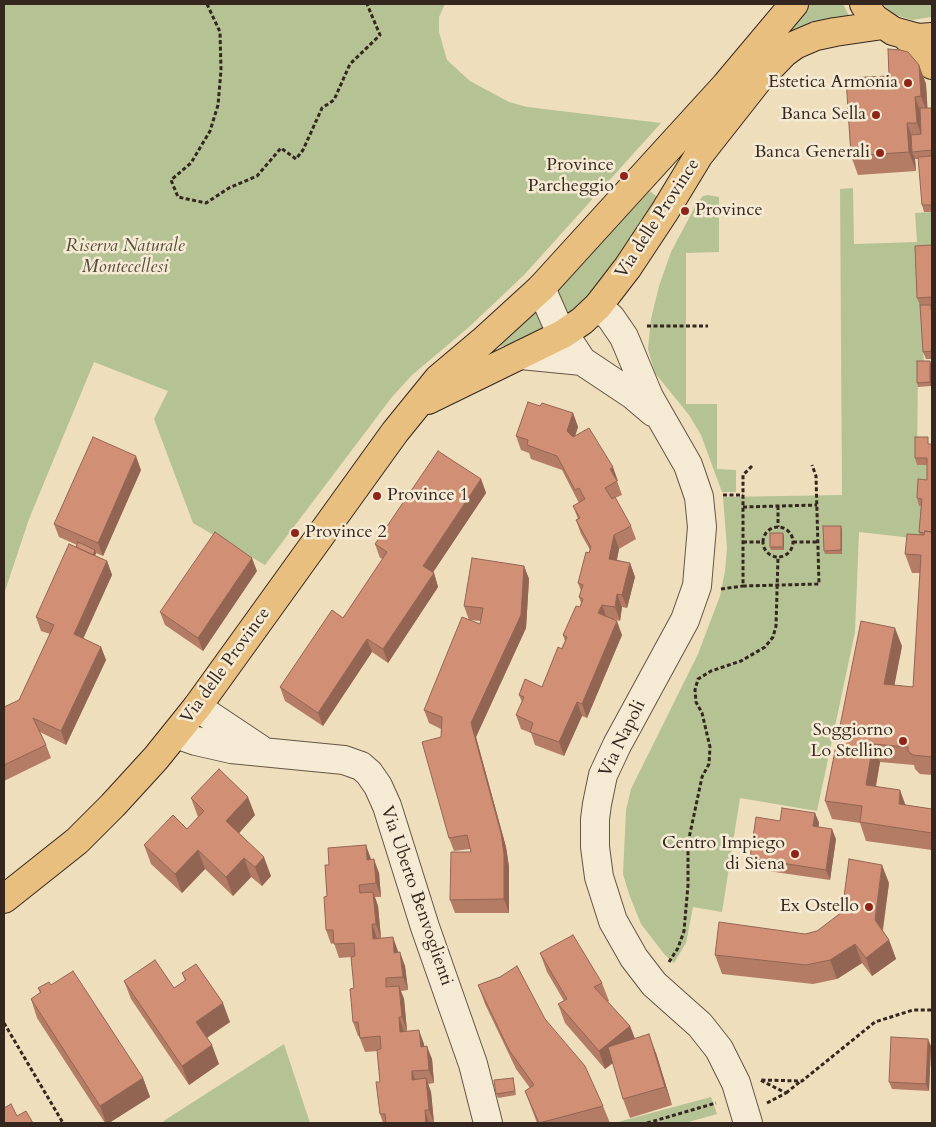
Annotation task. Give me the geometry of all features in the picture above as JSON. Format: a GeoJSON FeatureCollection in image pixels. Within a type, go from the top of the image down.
{"type":"FeatureCollection","features":[{"type":"Feature","properties":{"kind":"main road","name":"Via delle Province"},"geometry":{"type":"LineString","coordinates":[[4,899],[82,836],[113,805],[176,734],[395,432],[417,405],[447,371],[541,288],[720,91],[794,4]]}},
{"type":"Feature","properties":{"kind":"main road"},"geometry":{"type":"LineString","coordinates":[[864,4],[874,18],[894,30],[932,65]]}},
{"type":"Feature","properties":{"kind":"main road","name":"Via delle Province"},"geometry":{"type":"LineString","coordinates":[[417,405],[563,334],[582,321],[598,306],[628,267],[665,211],[694,162],[758,80],[776,60],[795,45],[816,36],[835,32],[894,30],[918,38],[932,37]]}},
{"type":"Feature","properties":{"kind":"street","name":"Via Napoli"},"geometry":{"type":"LineString","coordinates":[[541,288],[563,334],[582,361],[633,395],[660,417]]}},
{"type":"Feature","properties":{"kind":"street","name":"Via Napoli"},"geometry":{"type":"LineString","coordinates":[[598,306],[611,318],[624,338],[649,397],[688,465],[699,497],[702,527],[699,573],[692,605],[617,744],[603,775],[595,818],[597,862],[605,899],[619,934],[634,958],[654,984],[700,1026],[716,1044],[736,1083],[755,1114]]}},
{"type":"Feature","properties":{"kind":"street","name":"Via Napoli"},"geometry":{"type":"LineString","coordinates":[[520,355],[582,361]]}},
{"type":"Feature","properties":{"kind":"street","name":"Via Uberto Benvoglienti"},"geometry":{"type":"LineString","coordinates":[[197,707],[266,752]]}},
{"type":"Feature","properties":{"kind":"street","name":"Via Uberto Benvoglienti"},"geometry":{"type":"LineString","coordinates":[[176,734],[196,741],[232,749],[352,762],[369,773],[378,786],[387,806],[425,927],[480,1085],[488,1123]]}},
{"type":"Feature","properties":{"kind":"path"},"geometry":{"type":"LineString","coordinates":[[207,4],[220,32],[221,70],[218,105],[210,131],[191,163],[171,180],[178,197],[206,203],[229,188],[257,176],[280,148],[296,159],[303,150],[322,108],[334,100],[350,64],[380,35],[367,4]]}},
{"type":"Feature","properties":{"kind":"path"},"geometry":{"type":"LineString","coordinates":[[652,326],[708,326]]}},
{"type":"Feature","properties":{"kind":"path"},"geometry":{"type":"LineString","coordinates":[[718,589],[743,586],[819,584],[816,476],[812,465]]}},
{"type":"Feature","properties":{"kind":"path"},"geometry":{"type":"LineString","coordinates":[[743,586],[743,475],[752,466]]}},
{"type":"Feature","properties":{"kind":"path"},"geometry":{"type":"LineString","coordinates":[[720,495],[743,495]]}},
{"type":"Feature","properties":{"kind":"path"},"geometry":{"type":"LineString","coordinates":[[743,507],[817,505]]}},
{"type":"Feature","properties":{"kind":"path"},"geometry":{"type":"LineString","coordinates":[[778,506],[778,526]]}},
{"type":"Feature","properties":{"kind":"path"},"geometry":{"type":"LineString","coordinates":[[778,526],[789,531],[793,542],[793,546],[787,554],[778,557],[766,551],[763,542],[766,533],[778,526]]}},
{"type":"Feature","properties":{"kind":"path"},"geometry":{"type":"LineString","coordinates":[[743,542],[763,542]]}},
{"type":"Feature","properties":{"kind":"path"},"geometry":{"type":"LineString","coordinates":[[793,542],[818,542]]}},
{"type":"Feature","properties":{"kind":"path"},"geometry":{"type":"LineString","coordinates":[[670,961],[678,948],[684,931],[688,885],[688,844],[702,777],[709,764],[710,747],[702,713],[696,702],[695,690],[698,679],[711,671],[741,661],[765,647],[773,636],[776,626],[778,557]]}},
{"type":"Feature","properties":{"kind":"path"},"geometry":{"type":"LineString","coordinates":[[755,1114],[786,1094],[874,1022],[913,1010],[932,1010]]}},
{"type":"Feature","properties":{"kind":"path"},"geometry":{"type":"LineString","coordinates":[[4,1024],[63,1123]]}},
{"type":"Feature","properties":{"kind":"path"},"geometry":{"type":"LineString","coordinates":[[786,1094],[760,1080],[802,1081]]}},
{"type":"Feature","properties":{"kind":"path"},"geometry":{"type":"LineString","coordinates":[[647,1123],[719,1102]]}},
{"type":"Feature","properties":{"kind":"green space","name":"Riserva Naturale Montecellesi"},"geometry":{"type":"Polygon","coordinates":[[[4,4],[445,4],[439,17],[439,32],[447,60],[470,81],[509,102],[527,107],[661,123],[524,275],[469,327],[412,375],[392,397],[265,565],[193,523],[154,419],[168,391],[94,362],[29,519],[4,594],[4,4]]]}},
{"type":"Feature","properties":{"kind":"green space"},"geometry":{"type":"Polygon","coordinates":[[[810,4],[843,4],[850,18],[793,34],[784,33],[810,4]]]}},
{"type":"Feature","properties":{"kind":"green space"},"geometry":{"type":"Polygon","coordinates":[[[882,4],[932,4],[932,17],[912,20],[896,15],[882,4]]]}},
{"type":"Feature","properties":{"kind":"green space"},"geometry":{"type":"Polygon","coordinates":[[[853,188],[854,244],[917,242],[915,213],[932,212],[932,256],[918,257],[924,364],[918,365],[917,465],[930,465],[921,539],[859,532],[855,632],[817,811],[740,798],[722,912],[693,907],[686,943],[674,963],[665,955],[641,924],[629,894],[623,874],[626,810],[631,789],[698,654],[720,596],[727,548],[723,497],[842,495],[840,189],[853,188]]]}},
{"type":"Feature","properties":{"kind":"green space"},"geometry":{"type":"Polygon","coordinates":[[[650,191],[657,197],[622,256],[609,274],[577,309],[566,315],[557,291],[650,191]]]}},
{"type":"Feature","properties":{"kind":"green space"},"geometry":{"type":"Polygon","coordinates":[[[703,196],[719,197],[719,252],[686,253],[686,404],[717,404],[717,469],[736,470],[736,492],[722,492],[701,435],[689,415],[655,373],[648,349],[651,319],[659,286],[671,252],[697,203],[703,196]]]}},
{"type":"Feature","properties":{"kind":"green space"},"geometry":{"type":"Polygon","coordinates":[[[536,306],[551,330],[519,344],[495,347],[536,306]]]}},
{"type":"Feature","properties":{"kind":"green space"},"geometry":{"type":"Polygon","coordinates":[[[284,1044],[310,1123],[162,1123],[165,1120],[284,1044]]]}},
{"type":"Feature","properties":{"kind":"green space"},"geometry":{"type":"Polygon","coordinates":[[[711,1097],[717,1114],[685,1123],[614,1123],[711,1097]]]}},
{"type":"Feature","properties":{"kind":"building"},"geometry":{"type":"Polygon","coordinates":[[[888,49],[908,52],[919,65],[921,96],[915,97],[917,123],[907,123],[909,152],[851,156],[846,78],[889,76],[888,49]]]}},
{"type":"Feature","properties":{"kind":"building"},"geometry":{"type":"Polygon","coordinates":[[[920,108],[932,108],[932,150],[912,152],[911,135],[921,134],[920,108]]]}},
{"type":"Feature","properties":{"kind":"building"},"geometry":{"type":"Polygon","coordinates":[[[932,156],[932,205],[922,205],[918,157],[932,156]]]}},
{"type":"Feature","properties":{"kind":"building"},"geometry":{"type":"Polygon","coordinates":[[[932,245],[932,297],[917,298],[915,246],[932,245]]]}},
{"type":"Feature","properties":{"kind":"building"},"geometry":{"type":"Polygon","coordinates":[[[920,305],[931,305],[932,351],[923,352],[920,305]]]}},
{"type":"Feature","properties":{"kind":"building"},"geometry":{"type":"Polygon","coordinates":[[[917,361],[930,361],[930,382],[917,383],[917,361]]]}},
{"type":"Feature","properties":{"kind":"building"},"geometry":{"type":"Polygon","coordinates":[[[528,402],[540,406],[542,403],[573,413],[567,431],[573,437],[589,428],[613,467],[610,469],[617,481],[605,488],[612,499],[615,497],[631,526],[614,535],[609,559],[630,563],[622,595],[617,594],[615,607],[602,605],[598,613],[617,621],[582,704],[577,702],[559,742],[530,732],[533,723],[516,715],[524,697],[519,695],[525,679],[542,687],[558,647],[562,649],[567,637],[563,635],[576,606],[580,607],[583,599],[579,597],[583,585],[578,583],[586,552],[589,553],[591,547],[576,520],[580,518],[573,506],[585,499],[579,488],[575,490],[557,456],[527,445],[528,440],[516,436],[528,402]]]}},
{"type":"Feature","properties":{"kind":"building"},"geometry":{"type":"Polygon","coordinates":[[[93,437],[136,456],[98,543],[54,524],[93,437]]]}},
{"type":"Feature","properties":{"kind":"building"},"geometry":{"type":"Polygon","coordinates":[[[915,437],[928,437],[928,444],[932,444],[932,532],[919,532],[922,499],[917,498],[918,479],[927,480],[927,458],[915,458],[915,437]]]}},
{"type":"Feature","properties":{"kind":"building"},"geometry":{"type":"Polygon","coordinates":[[[438,451],[481,479],[423,566],[434,573],[383,649],[367,639],[318,713],[280,687],[332,610],[343,618],[387,552],[375,544],[438,451]]]}},
{"type":"Feature","properties":{"kind":"building"},"geometry":{"type":"Polygon","coordinates":[[[823,526],[841,526],[841,550],[824,551],[823,526]]]}},
{"type":"Feature","properties":{"kind":"building"},"geometry":{"type":"Polygon","coordinates":[[[925,531],[932,532],[932,757],[913,755],[908,751],[908,747],[873,744],[866,785],[900,790],[899,804],[932,809],[932,833],[860,822],[862,806],[825,801],[861,621],[895,628],[884,684],[913,687],[921,555],[905,554],[907,534],[924,535],[925,531]]]}},
{"type":"Feature","properties":{"kind":"building"},"geometry":{"type":"Polygon","coordinates":[[[215,532],[252,558],[198,638],[160,612],[215,532]]]}},
{"type":"Feature","properties":{"kind":"building"},"geometry":{"type":"Polygon","coordinates":[[[770,533],[783,533],[783,547],[770,547],[770,533]]]}},
{"type":"Feature","properties":{"kind":"building"},"geometry":{"type":"Polygon","coordinates":[[[78,542],[95,550],[93,555],[76,547],[78,542]]]}},
{"type":"Feature","properties":{"kind":"building"},"geometry":{"type":"Polygon","coordinates":[[[69,544],[107,561],[74,634],[101,647],[61,731],[33,718],[46,745],[4,765],[4,707],[19,700],[54,625],[36,617],[69,544]]]}},
{"type":"Feature","properties":{"kind":"building"},"geometry":{"type":"Polygon","coordinates":[[[472,558],[524,566],[521,615],[471,723],[501,833],[504,854],[504,899],[450,900],[451,852],[471,852],[467,835],[449,838],[422,742],[441,737],[442,717],[424,710],[462,617],[480,624],[483,608],[464,606],[472,558]]]}},
{"type":"Feature","properties":{"kind":"building"},"geometry":{"type":"Polygon","coordinates":[[[219,769],[248,797],[226,821],[264,857],[255,867],[244,858],[226,877],[198,850],[175,874],[144,845],[173,815],[187,829],[204,811],[191,798],[219,769]]]}},
{"type":"Feature","properties":{"kind":"building","name":"Centro Impiego di Siena"},"geometry":{"type":"Polygon","coordinates":[[[782,808],[815,813],[813,826],[832,829],[826,870],[750,858],[756,817],[780,821],[782,808]]]}},
{"type":"Feature","properties":{"kind":"building"},"geometry":{"type":"Polygon","coordinates":[[[366,845],[367,860],[374,859],[376,883],[359,885],[360,893],[373,892],[376,924],[372,924],[373,939],[393,937],[394,953],[400,952],[403,977],[386,978],[386,987],[399,986],[402,1017],[399,1017],[400,1032],[419,1030],[421,1047],[427,1046],[429,1070],[412,1071],[412,1080],[426,1078],[429,1110],[425,1110],[426,1123],[386,1123],[385,1114],[380,1114],[376,1082],[380,1082],[377,1050],[381,1049],[380,1036],[360,1038],[358,1022],[353,1022],[350,989],[354,988],[351,957],[355,956],[354,943],[334,944],[333,930],[326,930],[324,897],[327,896],[325,865],[329,865],[328,848],[366,845]]]}},
{"type":"Feature","properties":{"kind":"building"},"geometry":{"type":"Polygon","coordinates":[[[849,859],[882,865],[875,920],[889,940],[866,958],[855,944],[830,960],[806,965],[715,955],[719,922],[805,934],[817,931],[842,912],[849,859]]]}},
{"type":"Feature","properties":{"kind":"building"},"geometry":{"type":"Polygon","coordinates":[[[573,935],[602,983],[594,987],[630,1026],[599,1051],[558,1004],[567,999],[540,953],[573,935]]]}},
{"type":"Feature","properties":{"kind":"building"},"geometry":{"type":"Polygon","coordinates":[[[155,960],[174,988],[186,980],[182,973],[196,964],[223,1003],[196,1022],[212,1045],[182,1066],[124,981],[155,960]]]}},
{"type":"Feature","properties":{"kind":"building"},"geometry":{"type":"Polygon","coordinates":[[[517,966],[545,1019],[585,1066],[603,1106],[539,1123],[525,1091],[534,1085],[509,1050],[478,985],[500,977],[517,966]]]}},
{"type":"Feature","properties":{"kind":"building"},"geometry":{"type":"Polygon","coordinates":[[[73,971],[143,1078],[100,1106],[31,999],[41,992],[38,988],[49,982],[51,985],[73,971]]]}},
{"type":"Feature","properties":{"kind":"building"},"geometry":{"type":"Polygon","coordinates":[[[649,1034],[665,1087],[623,1099],[608,1047],[649,1034]]]}},
{"type":"Feature","properties":{"kind":"building"},"geometry":{"type":"Polygon","coordinates":[[[891,1037],[928,1039],[926,1084],[889,1082],[891,1037]]]}},
{"type":"Feature","properties":{"kind":"building"},"geometry":{"type":"Polygon","coordinates":[[[513,1078],[515,1091],[496,1094],[494,1080],[513,1078]]]}},
{"type":"Feature","properties":{"kind":"building"},"geometry":{"type":"Polygon","coordinates":[[[11,1104],[17,1116],[26,1111],[33,1123],[4,1123],[4,1108],[11,1104]]]}},
{"type":"Feature","properties":{"kind":"place","name":"Estetica Armonia"},"geometry":{"type":"Point","coordinates":[908,83]}},
{"type":"Feature","properties":{"kind":"place","name":"Banca Sella"},"geometry":{"type":"Point","coordinates":[876,115]}},
{"type":"Feature","properties":{"kind":"place","name":"Banca Generali"},"geometry":{"type":"Point","coordinates":[880,153]}},
{"type":"Feature","properties":{"kind":"place","name":"Province Parcheggio"},"geometry":{"type":"Point","coordinates":[624,176]}},
{"type":"Feature","properties":{"kind":"place","name":"Province"},"geometry":{"type":"Point","coordinates":[685,211]}},
{"type":"Feature","properties":{"kind":"place","name":"Province 1"},"geometry":{"type":"Point","coordinates":[377,496]}},
{"type":"Feature","properties":{"kind":"place","name":"Province 2"},"geometry":{"type":"Point","coordinates":[295,533]}},
{"type":"Feature","properties":{"kind":"place","name":"Soggiorno Lo Stellino"},"geometry":{"type":"Point","coordinates":[903,741]}},
{"type":"Feature","properties":{"kind":"place","name":"Centro Impiego di Siena"},"geometry":{"type":"Point","coordinates":[795,854]}},
{"type":"Feature","properties":{"kind":"place","name":"Ex Ostello"},"geometry":{"type":"Point","coordinates":[869,907]}}]}
